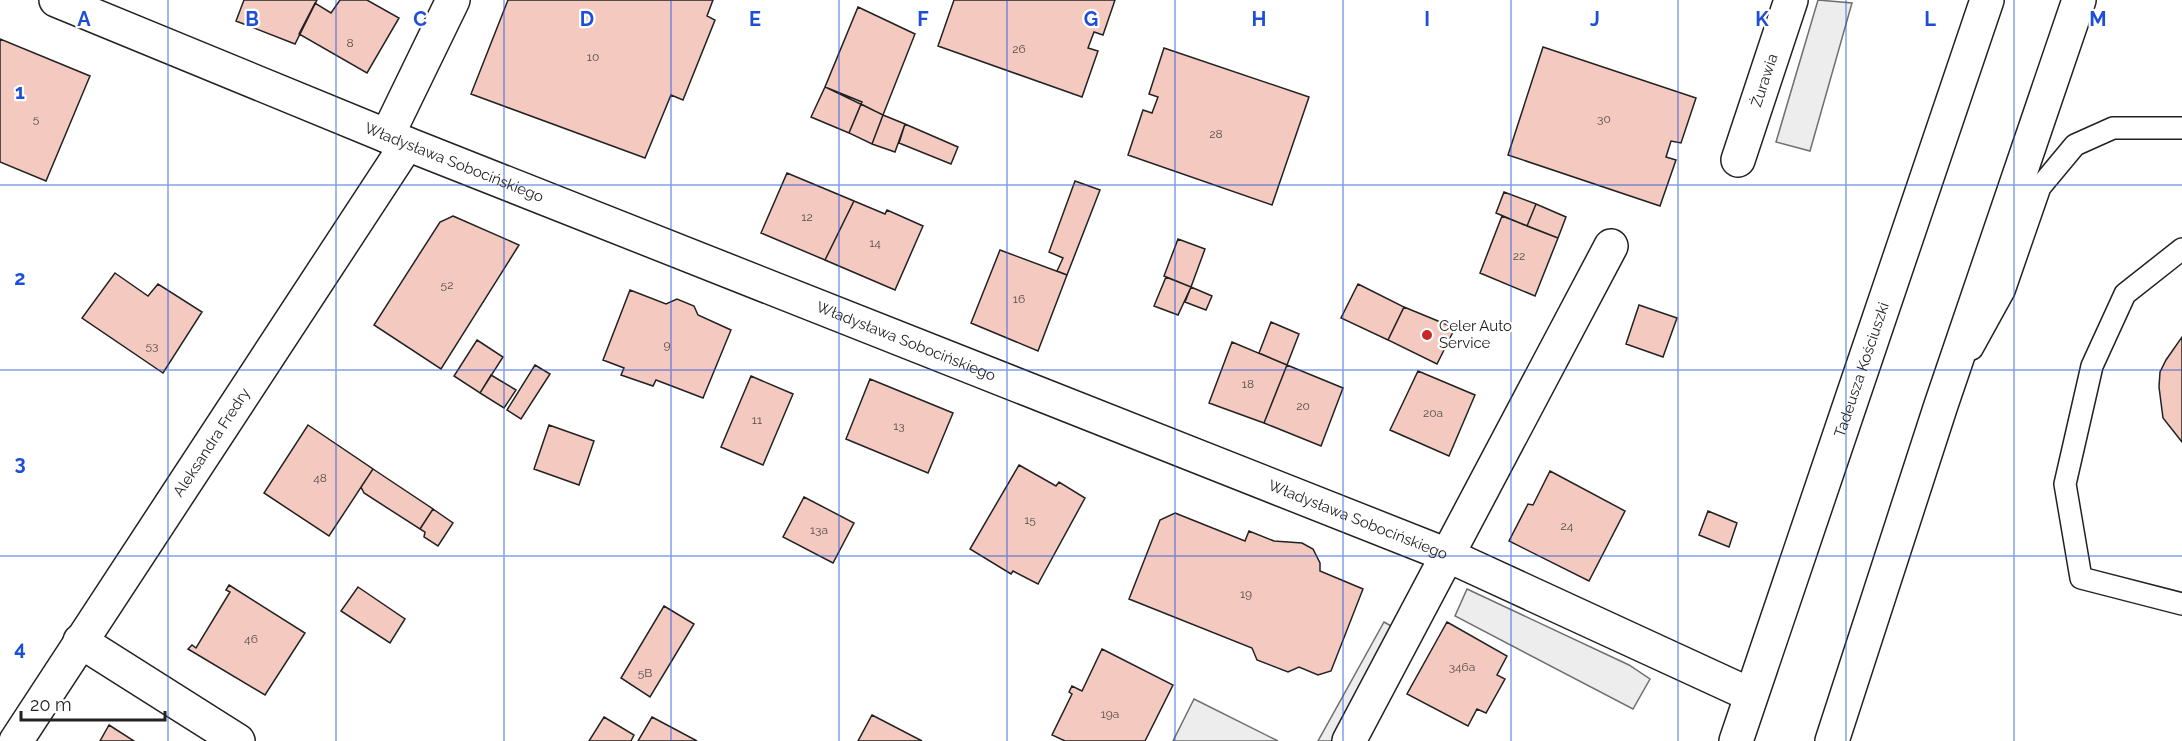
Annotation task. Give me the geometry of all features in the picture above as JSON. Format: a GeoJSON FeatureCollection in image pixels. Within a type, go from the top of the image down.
{"type":"FeatureCollection","features":[{"type":"Feature","properties":{"kind":"street","name":"Władysława Sobocińskiego"},"geometry":{"type":"LineString","coordinates":[[56,0],[397,140],[1448,555],[1751,695]]}},
{"type":"Feature","properties":{"kind":"street","name":"Aleksandra Fredry"},"geometry":{"type":"LineString","coordinates":[[16,741],[397,140],[453,0]]}},
{"type":"Feature","properties":{"kind":"street","name":"Żurawia"},"geometry":{"type":"LineString","coordinates":[[1738,160],[1791,0]]}},
{"type":"Feature","properties":{"kind":"street","name":"Tadeusza Kościuszki"},"geometry":{"type":"LineString","coordinates":[[1736,741],[1987,0]]}},
{"type":"Feature","properties":{"kind":"street"},"geometry":{"type":"LineString","coordinates":[[1832,741],[1941,405],[2079,0]]}},
{"type":"Feature","properties":{"kind":"street"},"geometry":{"type":"LineString","coordinates":[[1349,741],[1611,246]]}},
{"type":"Feature","properties":{"kind":"street"},"geometry":{"type":"LineString","coordinates":[[80,641],[238,741]]}},
{"type":"Feature","properties":{"kind":"lane"},"geometry":{"type":"LineString","coordinates":[[1941,405],[2004,291],[2040,187],[2075,145],[2113,128],[2182,129]]}},
{"type":"Feature","properties":{"kind":"lane"},"geometry":{"type":"LineString","coordinates":[[2182,249],[2126,294],[2092,366],[2065,484],[2081,578],[2182,604]]}},
{"type":"Feature","properties":{"kind":"shaded area"},"geometry":{"type":"Polygon","coordinates":[[[1818,0],[1852,3],[1810,151],[1776,142],[1818,0]]]}},
{"type":"Feature","properties":{"kind":"shaded area"},"geometry":{"type":"Polygon","coordinates":[[[1467,589],[1629,665],[1650,679],[1633,709],[1455,616],[1467,589]]]}},
{"type":"Feature","properties":{"kind":"shaded area"},"geometry":{"type":"Polygon","coordinates":[[[1384,622],[1402,632],[1341,741],[1318,741],[1384,622]]]}},
{"type":"Feature","properties":{"kind":"shaded area"},"geometry":{"type":"Polygon","coordinates":[[[1194,699],[1278,741],[1173,741],[1194,699]]]}},
{"type":"Feature","properties":{"kind":"building"},"geometry":{"type":"Polygon","coordinates":[[[244,0],[317,0],[295,44],[236,21],[244,0]]]}},
{"type":"Feature","properties":{"kind":"building"},"geometry":{"type":"Polygon","coordinates":[[[340,0],[367,0],[399,18],[367,73],[299,34],[315,3],[331,13],[340,0]]]}},
{"type":"Feature","properties":{"kind":"building"},"geometry":{"type":"Polygon","coordinates":[[[508,0],[713,0],[707,16],[715,20],[683,100],[671,95],[645,158],[471,94],[508,0]]]}},
{"type":"Feature","properties":{"kind":"building"},"geometry":{"type":"Polygon","coordinates":[[[954,0],[1115,0],[1103,35],[1094,32],[1088,48],[1098,51],[1082,97],[938,46],[954,0]]]}},
{"type":"Feature","properties":{"kind":"building"},"geometry":{"type":"Polygon","coordinates":[[[858,7],[915,34],[883,115],[825,87],[858,7]]]}},
{"type":"Feature","properties":{"kind":"building"},"geometry":{"type":"Polygon","coordinates":[[[0,39],[90,76],[46,181],[0,162],[0,39]]]}},
{"type":"Feature","properties":{"kind":"building"},"geometry":{"type":"Polygon","coordinates":[[[1543,47],[1696,98],[1681,143],[1671,141],[1666,157],[1676,160],[1660,206],[1508,155],[1543,47]]]}},
{"type":"Feature","properties":{"kind":"building"},"geometry":{"type":"Polygon","coordinates":[[[1164,48],[1309,97],[1272,205],[1128,155],[1143,110],[1152,113],[1158,97],[1149,94],[1164,48]]]}},
{"type":"Feature","properties":{"kind":"building"},"geometry":{"type":"Polygon","coordinates":[[[825,87],[862,102],[849,133],[811,117],[825,87]]]}},
{"type":"Feature","properties":{"kind":"building"},"geometry":{"type":"Polygon","coordinates":[[[861,104],[883,115],[872,144],[849,133],[861,104]]]}},
{"type":"Feature","properties":{"kind":"building"},"geometry":{"type":"Polygon","coordinates":[[[883,115],[905,124],[895,152],[872,144],[883,115]]]}},
{"type":"Feature","properties":{"kind":"building"},"geometry":{"type":"Polygon","coordinates":[[[905,124],[958,147],[951,164],[899,143],[905,124]]]}},
{"type":"Feature","properties":{"kind":"building"},"geometry":{"type":"Polygon","coordinates":[[[787,173],[854,201],[825,260],[761,233],[787,173]]]}},
{"type":"Feature","properties":{"kind":"building"},"geometry":{"type":"Polygon","coordinates":[[[1075,181],[1100,190],[1067,275],[1057,271],[1063,258],[1049,252],[1075,181]]]}},
{"type":"Feature","properties":{"kind":"building"},"geometry":{"type":"Polygon","coordinates":[[[1504,192],[1536,204],[1527,226],[1496,213],[1504,192]]]}},
{"type":"Feature","properties":{"kind":"building"},"geometry":{"type":"Polygon","coordinates":[[[854,201],[885,214],[887,210],[923,226],[895,290],[825,260],[854,201]]]}},
{"type":"Feature","properties":{"kind":"building"},"geometry":{"type":"Polygon","coordinates":[[[1536,204],[1566,217],[1558,238],[1527,226],[1536,204]]]}},
{"type":"Feature","properties":{"kind":"building"},"geometry":{"type":"Polygon","coordinates":[[[453,216],[519,245],[441,369],[374,325],[440,222],[453,216]]]}},
{"type":"Feature","properties":{"kind":"building"},"geometry":{"type":"Polygon","coordinates":[[[1502,216],[1558,238],[1535,296],[1480,273],[1502,216]]]}},
{"type":"Feature","properties":{"kind":"building"},"geometry":{"type":"Polygon","coordinates":[[[1178,239],[1205,249],[1191,287],[1164,276],[1178,239]]]}},
{"type":"Feature","properties":{"kind":"building"},"geometry":{"type":"Polygon","coordinates":[[[1000,250],[1067,275],[1038,351],[971,323],[1000,250]]]}},
{"type":"Feature","properties":{"kind":"building"},"geometry":{"type":"Polygon","coordinates":[[[115,273],[148,296],[158,284],[202,312],[163,373],[82,318],[115,273]]]}},
{"type":"Feature","properties":{"kind":"building"},"geometry":{"type":"Polygon","coordinates":[[[1166,277],[1191,287],[1178,315],[1154,306],[1166,277]]]}},
{"type":"Feature","properties":{"kind":"building"},"geometry":{"type":"Polygon","coordinates":[[[1358,284],[1404,307],[1388,340],[1341,318],[1358,284]]]}},
{"type":"Feature","properties":{"kind":"building"},"geometry":{"type":"Polygon","coordinates":[[[1191,287],[1212,296],[1206,310],[1185,302],[1191,287]]]}},
{"type":"Feature","properties":{"kind":"building"},"geometry":{"type":"Polygon","coordinates":[[[630,290],[666,304],[677,299],[694,306],[698,315],[731,330],[703,398],[656,380],[653,386],[621,375],[624,368],[603,360],[630,290]]]}},
{"type":"Feature","properties":{"kind":"building"},"geometry":{"type":"Polygon","coordinates":[[[1639,305],[1677,318],[1663,357],[1626,344],[1639,305]]]}},
{"type":"Feature","properties":{"kind":"building"},"geometry":{"type":"Polygon","coordinates":[[[1404,307],[1455,328],[1437,364],[1388,340],[1404,307]]]}},
{"type":"Feature","properties":{"kind":"building"},"geometry":{"type":"Polygon","coordinates":[[[1271,322],[1299,334],[1287,365],[1259,353],[1271,322]]]}},
{"type":"Feature","properties":{"kind":"building"},"geometry":{"type":"Polygon","coordinates":[[[2182,337],[2182,442],[2163,418],[2159,387],[2160,372],[2182,337]]]}},
{"type":"Feature","properties":{"kind":"building"},"geometry":{"type":"Polygon","coordinates":[[[477,340],[503,357],[480,393],[454,376],[477,340]]]}},
{"type":"Feature","properties":{"kind":"building"},"geometry":{"type":"Polygon","coordinates":[[[1232,342],[1287,365],[1264,423],[1209,403],[1232,342]]]}},
{"type":"Feature","properties":{"kind":"building"},"geometry":{"type":"Polygon","coordinates":[[[535,365],[550,374],[521,419],[507,410],[535,365]]]}},
{"type":"Feature","properties":{"kind":"building"},"geometry":{"type":"Polygon","coordinates":[[[1287,365],[1343,388],[1321,446],[1264,423],[1287,365]]]}},
{"type":"Feature","properties":{"kind":"building"},"geometry":{"type":"Polygon","coordinates":[[[1418,371],[1475,395],[1449,456],[1390,430],[1418,371]]]}},
{"type":"Feature","properties":{"kind":"building"},"geometry":{"type":"Polygon","coordinates":[[[491,375],[516,390],[504,408],[480,393],[491,375]]]}},
{"type":"Feature","properties":{"kind":"building"},"geometry":{"type":"Polygon","coordinates":[[[751,376],[793,394],[763,465],[721,447],[751,376]]]}},
{"type":"Feature","properties":{"kind":"building"},"geometry":{"type":"Polygon","coordinates":[[[870,379],[953,413],[928,473],[846,439],[870,379]]]}},
{"type":"Feature","properties":{"kind":"building"},"geometry":{"type":"Polygon","coordinates":[[[308,425],[373,469],[329,536],[264,493],[308,425]]]}},
{"type":"Feature","properties":{"kind":"building"},"geometry":{"type":"Polygon","coordinates":[[[549,425],[594,441],[579,485],[534,469],[549,425]]]}},
{"type":"Feature","properties":{"kind":"building"},"geometry":{"type":"Polygon","coordinates":[[[1019,465],[1056,486],[1059,482],[1085,498],[1038,584],[1013,571],[1011,574],[970,549],[1019,465]]]}},
{"type":"Feature","properties":{"kind":"building"},"geometry":{"type":"Polygon","coordinates":[[[373,469],[433,509],[420,529],[364,493],[361,487],[373,469]]]}},
{"type":"Feature","properties":{"kind":"building"},"geometry":{"type":"Polygon","coordinates":[[[1550,471],[1625,511],[1589,581],[1509,541],[1528,504],[1533,505],[1550,471]]]}},
{"type":"Feature","properties":{"kind":"building"},"geometry":{"type":"Polygon","coordinates":[[[804,497],[854,523],[833,563],[783,537],[804,497]]]}},
{"type":"Feature","properties":{"kind":"building"},"geometry":{"type":"Polygon","coordinates":[[[433,509],[453,523],[438,546],[424,537],[425,532],[420,529],[433,509]]]}},
{"type":"Feature","properties":{"kind":"building"},"geometry":{"type":"Polygon","coordinates":[[[1708,511],[1737,523],[1729,547],[1699,535],[1708,511]]]}},
{"type":"Feature","properties":{"kind":"building"},"geometry":{"type":"Polygon","coordinates":[[[1175,513],[1245,541],[1249,531],[1274,541],[1302,543],[1313,549],[1320,563],[1320,571],[1363,589],[1331,671],[1318,675],[1299,667],[1288,672],[1257,660],[1252,648],[1129,599],[1160,520],[1175,513]]]}},
{"type":"Feature","properties":{"kind":"building"},"geometry":{"type":"Polygon","coordinates":[[[229,585],[305,633],[265,695],[188,649],[192,645],[196,648],[230,592],[226,590],[229,585]]]}},
{"type":"Feature","properties":{"kind":"building"},"geometry":{"type":"Polygon","coordinates":[[[358,587],[405,619],[390,643],[341,611],[358,587]]]}},
{"type":"Feature","properties":{"kind":"building"},"geometry":{"type":"Polygon","coordinates":[[[664,606],[694,624],[650,697],[621,678],[664,606]]]}},
{"type":"Feature","properties":{"kind":"building"},"geometry":{"type":"Polygon","coordinates":[[[1447,622],[1507,656],[1497,675],[1505,679],[1486,713],[1477,709],[1468,726],[1407,694],[1447,622]]]}},
{"type":"Feature","properties":{"kind":"building"},"geometry":{"type":"Polygon","coordinates":[[[1102,649],[1173,685],[1145,741],[1065,741],[1052,735],[1072,694],[1069,692],[1072,686],[1082,691],[1102,649]]]}},
{"type":"Feature","properties":{"kind":"building"},"geometry":{"type":"Polygon","coordinates":[[[872,715],[922,741],[858,741],[872,715]]]}},
{"type":"Feature","properties":{"kind":"building"},"geometry":{"type":"Polygon","coordinates":[[[604,717],[634,735],[631,741],[589,741],[604,717]]]}},
{"type":"Feature","properties":{"kind":"building"},"geometry":{"type":"Polygon","coordinates":[[[652,717],[697,741],[638,741],[652,717]]]}},
{"type":"Feature","properties":{"kind":"building"},"geometry":{"type":"Polygon","coordinates":[[[109,725],[134,741],[100,741],[109,725]]]}},
{"type":"Feature","properties":{"kind":"place","name":"Celer Auto Service"},"geometry":{"type":"Point","coordinates":[1427,335]}}]}
